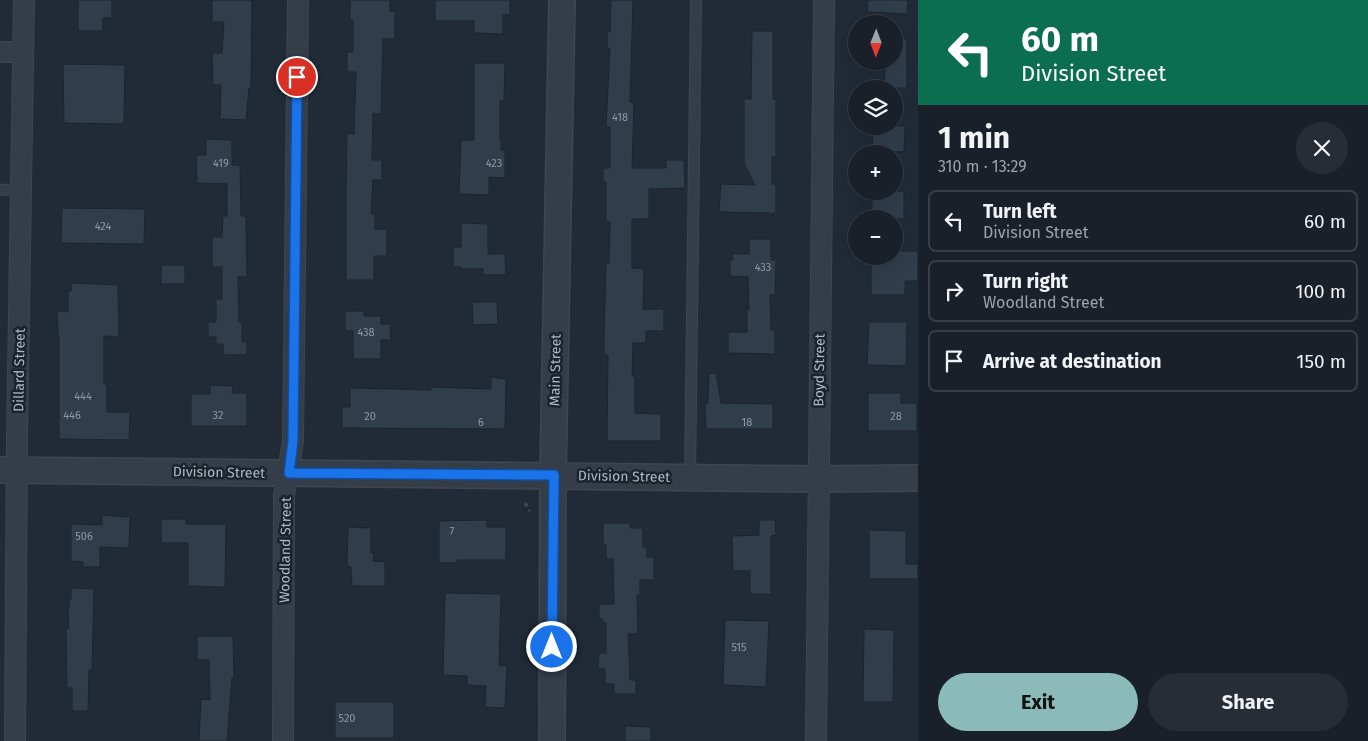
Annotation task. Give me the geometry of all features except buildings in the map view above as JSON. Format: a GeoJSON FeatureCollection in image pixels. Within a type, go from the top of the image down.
{"type":"FeatureCollection","features":[{"type":"Feature","properties":{"kind":"street","name":"Dillard Street"},"geometry":{"type":"LineString","coordinates":[[15,741],[9,470],[22,189],[24,0]]}},
{"type":"Feature","properties":{"kind":"street","name":"Woodland Street"},"geometry":{"type":"LineString","coordinates":[[283,741],[284,500],[293,441],[298,0]]}},
{"type":"Feature","properties":{"kind":"street","name":"Main Street"},"geometry":{"type":"LineString","coordinates":[[552,741],[554,475],[562,0]]}},
{"type":"Feature","properties":{"kind":"street","name":"Boyd Street"},"geometry":{"type":"LineString","coordinates":[[816,741],[824,0]]}},
{"type":"Feature","properties":{"kind":"street"},"geometry":{"type":"LineString","coordinates":[[0,52],[23,52]]}},
{"type":"Feature","properties":{"kind":"street","name":"Division Street"},"geometry":{"type":"LineString","coordinates":[[9,470],[818,479],[918,478]]}},
{"type":"Feature","properties":{"kind":"street"},"geometry":{"type":"LineString","coordinates":[[0,741],[9,741]]}},
{"type":"Feature","properties":{"kind":"lane"},"geometry":{"type":"LineString","coordinates":[[690,477],[696,0]]}},
{"type":"Feature","properties":{"kind":"lane"},"geometry":{"type":"LineString","coordinates":[[0,190],[22,189]]}},
{"type":"Feature","properties":{"kind":"path"},"geometry":{"type":"LineString","coordinates":[[525,504],[530,511]]}},
{"type":"Feature","properties":{"kind":"route"},"geometry":{"type":"LineString","coordinates":[[297,77],[293,441],[289,473],[554,475],[552,647]]}}]}
